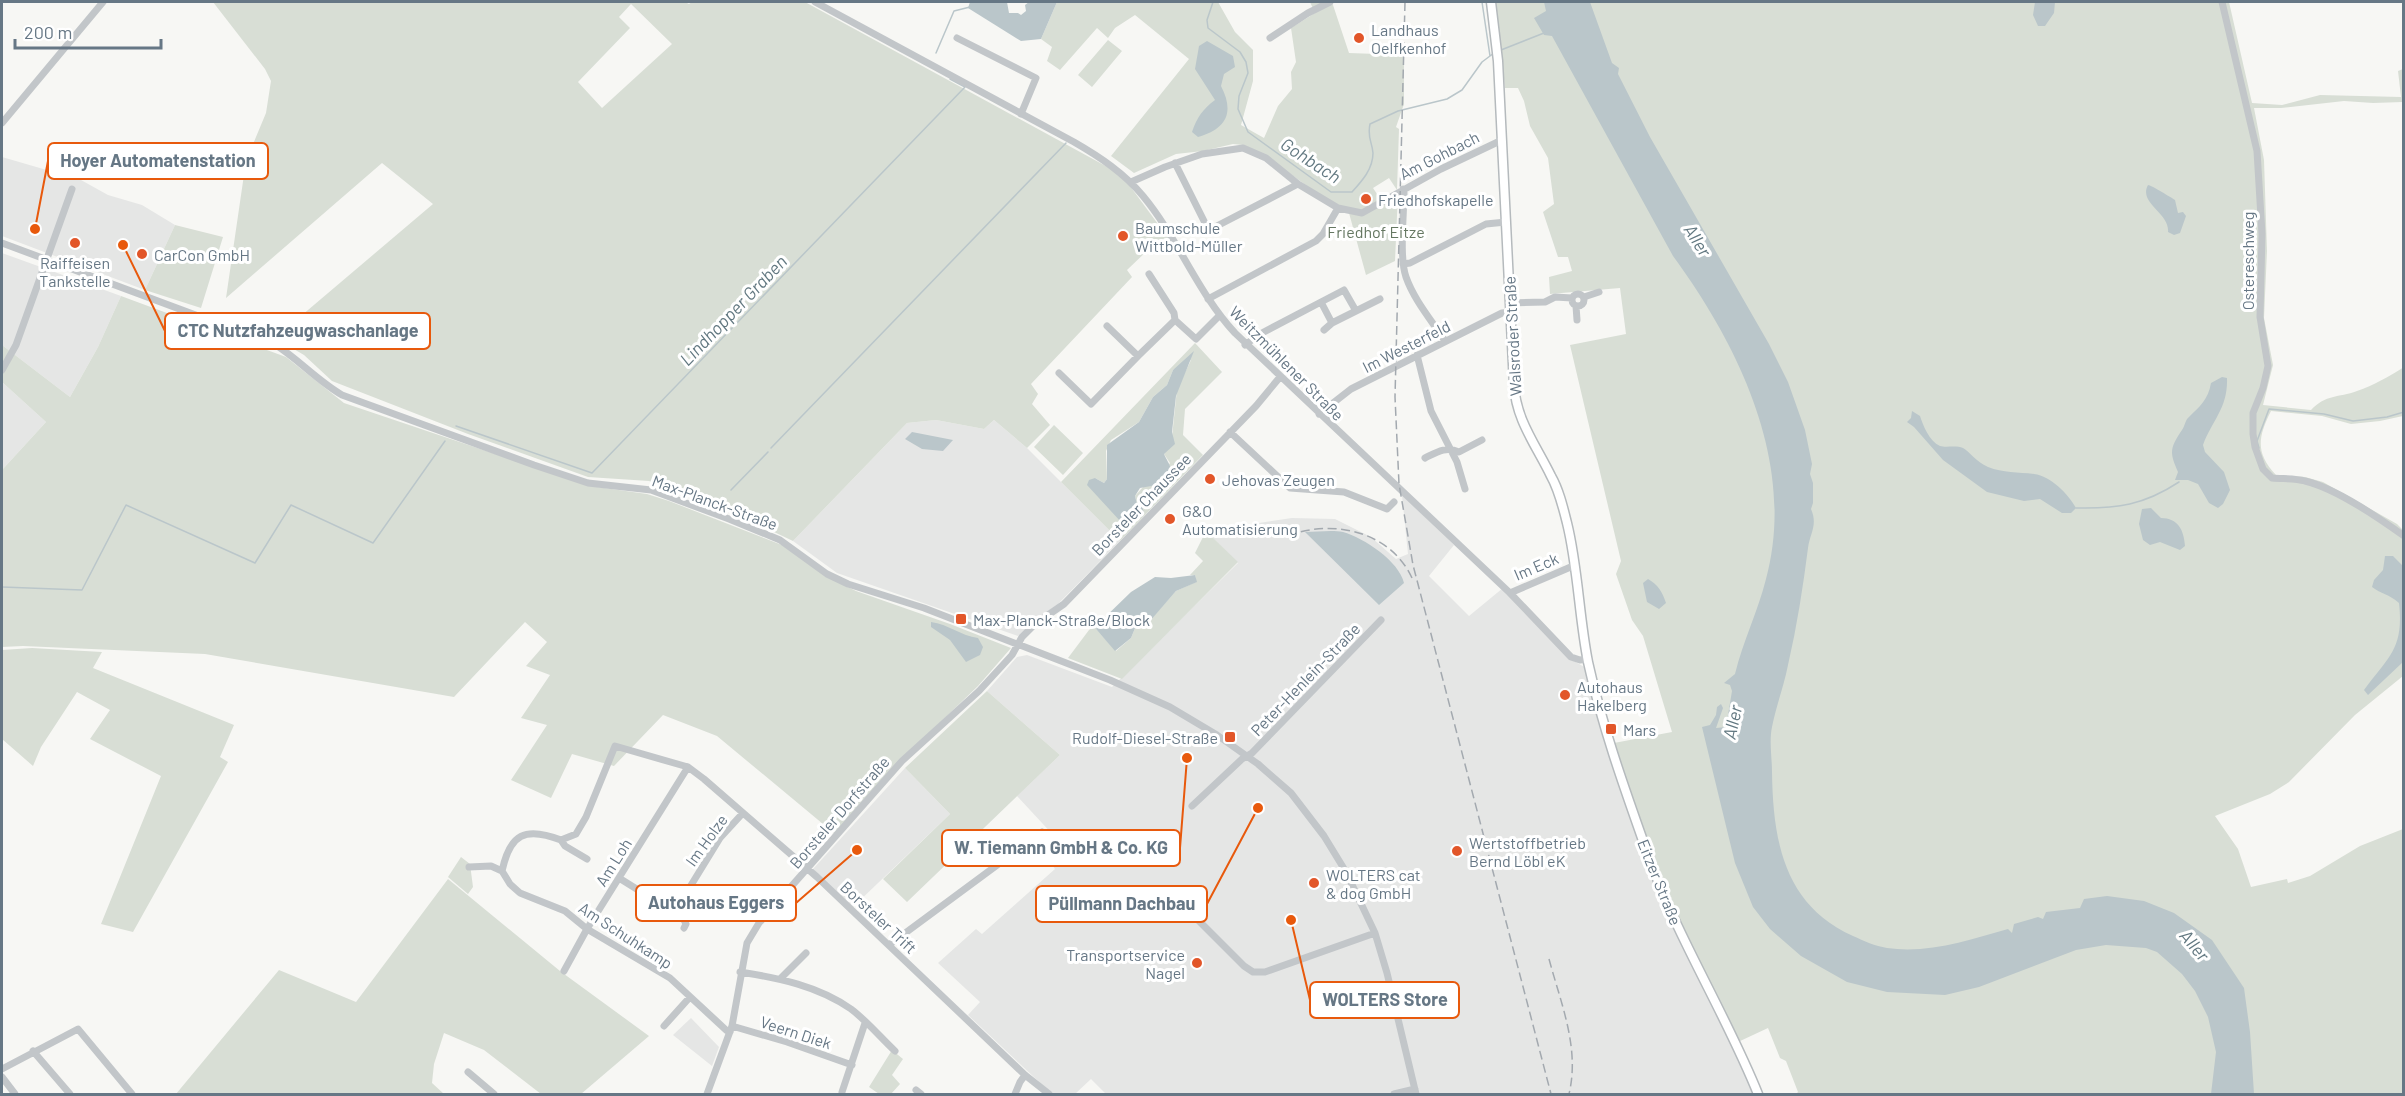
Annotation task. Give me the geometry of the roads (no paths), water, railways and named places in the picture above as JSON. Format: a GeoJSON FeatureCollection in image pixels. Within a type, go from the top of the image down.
{"type":"FeatureCollection","features":[{"type":"Feature","properties":{"kind":"main road","name":"Walsroder Straße"},"geometry":{"type":"LineString","coordinates":[[1491,2],[1498,61],[1515,400],[1519,414],[1552,477],[1568,526],[1588,659]]}},
{"type":"Feature","properties":{"kind":"main road","name":"Eitzer Straße"},"geometry":{"type":"LineString","coordinates":[[1588,659],[1598,703],[1647,854],[1675,923],[1736,1041],[1758,1095]]}},
{"type":"Feature","properties":{"kind":"street"},"geometry":{"type":"LineString","coordinates":[[2,123],[103,2]]}},
{"type":"Feature","properties":{"kind":"street","name":"Weitzmühlener Straße"},"geometry":{"type":"LineString","coordinates":[[815,2],[1084,148],[1131,182],[1155,212],[1219,316],[1245,345],[1510,593],[1571,657],[1580,660],[1588,659]]}},
{"type":"Feature","properties":{"kind":"street"},"geometry":{"type":"LineString","coordinates":[[1270,38],[1308,13],[1330,2]]}},
{"type":"Feature","properties":{"kind":"street","name":"Ostereschweg"},"geometry":{"type":"LineString","coordinates":[[2222,2],[2257,151],[2262,234],[2259,311],[2268,366],[2263,388],[2253,413],[2255,447],[2263,469],[2272,478],[2304,480],[2324,488],[2386,523],[2403,536]]}},
{"type":"Feature","properties":{"kind":"street"},"geometry":{"type":"LineString","coordinates":[[957,38],[1036,78],[1021,114]]}},
{"type":"Feature","properties":{"kind":"street","name":"Am Gohbach"},"geometry":{"type":"LineString","coordinates":[[1131,182],[1202,154],[1243,148],[1266,158],[1298,184],[1338,208],[1356,213],[1366,212],[1403,189],[1502,140]]}},
{"type":"Feature","properties":{"kind":"street"},"geometry":{"type":"LineString","coordinates":[[1175,164],[1207,227],[1213,228],[1298,184]]}},
{"type":"Feature","properties":{"kind":"street"},"geometry":{"type":"LineString","coordinates":[[2,370],[16,345],[72,189]]}},
{"type":"Feature","properties":{"kind":"street"},"geometry":{"type":"LineString","coordinates":[[1403,189],[1403,264],[1410,285],[1445,341]]}},
{"type":"Feature","properties":{"kind":"street"},"geometry":{"type":"LineString","coordinates":[[1208,299],[1316,241],[1323,234],[1338,208]]}},
{"type":"Feature","properties":{"kind":"street"},"geometry":{"type":"LineString","coordinates":[[1403,264],[1410,263],[1486,224],[1506,222]]}},
{"type":"Feature","properties":{"kind":"street","name":"Max-Planck-Straße"},"geometry":{"type":"LineString","coordinates":[[2,243],[276,345],[327,386],[342,395],[588,483],[651,490],[729,519],[780,540],[827,574],[848,584],[924,608],[1101,676],[1170,707],[1217,735],[1291,793],[1310,815],[1346,872],[1375,933],[1389,979],[1416,1092]]}},
{"type":"Feature","properties":{"kind":"street"},"geometry":{"type":"LineString","coordinates":[[1149,274],[1174,313],[1175,320],[1196,339],[1219,316]]}},
{"type":"Feature","properties":{"kind":"street"},"geometry":{"type":"LineString","coordinates":[[1245,345],[1260,334],[1344,290],[1356,311]]}},
{"type":"Feature","properties":{"kind":"street","name":"Im Westerfeld"},"geometry":{"type":"LineString","coordinates":[[1319,414],[1351,389],[1511,308],[1545,302],[1555,297],[1574,302],[1577,294],[1584,297],[1599,292]]}},
{"type":"Feature","properties":{"kind":"street"},"geometry":{"type":"LineString","coordinates":[[1324,330],[1332,323],[1380,299]]}},
{"type":"Feature","properties":{"kind":"street"},"geometry":{"type":"LineString","coordinates":[[1321,302],[1332,323]]}},
{"type":"Feature","properties":{"kind":"street"},"geometry":{"type":"LineString","coordinates":[[1574,302],[1577,320]]}},
{"type":"Feature","properties":{"kind":"street"},"geometry":{"type":"LineString","coordinates":[[1059,373],[1091,404],[1175,320]]}},
{"type":"Feature","properties":{"kind":"street"},"geometry":{"type":"LineString","coordinates":[[1107,326],[1138,356]]}},
{"type":"Feature","properties":{"kind":"street"},"geometry":{"type":"LineString","coordinates":[[1417,355],[1431,411],[1451,448],[1465,489]]}},
{"type":"Feature","properties":{"kind":"street","name":"Borsteler Chaussee"},"geometry":{"type":"LineString","coordinates":[[1019,645],[1022,637],[1035,624],[1064,604],[1280,377]]}},
{"type":"Feature","properties":{"kind":"street"},"geometry":{"type":"LineString","coordinates":[[1230,432],[1290,488],[1344,492],[1387,509],[1394,502]]}},
{"type":"Feature","properties":{"kind":"street"},"geometry":{"type":"LineString","coordinates":[[1425,458],[1442,449],[1451,448],[1459,452],[1482,440]]}},
{"type":"Feature","properties":{"kind":"street","name":"Im Eck"},"geometry":{"type":"LineString","coordinates":[[1510,593],[1573,566]]}},
{"type":"Feature","properties":{"kind":"street","name":"Peter-Henlein-Straße"},"geometry":{"type":"LineString","coordinates":[[1246,756],[1252,753],[1381,620]]}},
{"type":"Feature","properties":{"kind":"street","name":"Borsteler Dorfstraße"},"geometry":{"type":"LineString","coordinates":[[707,1095],[731,1029],[740,972],[747,943],[754,929],[902,761],[979,692],[1019,645]]}},
{"type":"Feature","properties":{"kind":"street","name":"Borsteler Trift"},"geometry":{"type":"LineString","coordinates":[[561,840],[576,834],[586,817],[615,746],[688,767],[808,870],[1049,1095]]}},
{"type":"Feature","properties":{"kind":"street"},"geometry":{"type":"LineString","coordinates":[[1192,806],[1246,756]]}},
{"type":"Feature","properties":{"kind":"street","name":"Am Loh"},"geometry":{"type":"LineString","coordinates":[[564,971],[587,929],[688,767]]}},
{"type":"Feature","properties":{"kind":"street","name":"Im Holze"},"geometry":{"type":"LineString","coordinates":[[674,913],[720,838],[742,814]]}},
{"type":"Feature","properties":{"kind":"street"},"geometry":{"type":"LineString","coordinates":[[470,867],[491,866],[502,871],[508,848],[521,836],[532,832],[544,833],[561,840],[566,846],[587,859]]}},
{"type":"Feature","properties":{"kind":"street"},"geometry":{"type":"LineString","coordinates":[[889,945],[1042,832]]}},
{"type":"Feature","properties":{"kind":"street","name":"Am Schuhkamp"},"geometry":{"type":"LineString","coordinates":[[502,871],[510,884],[520,893],[565,911],[587,929],[670,978],[726,1030],[731,1029]]}},
{"type":"Feature","properties":{"kind":"street"},"geometry":{"type":"LineString","coordinates":[[619,878],[683,918],[686,924],[684,928]]}},
{"type":"Feature","properties":{"kind":"street"},"geometry":{"type":"LineString","coordinates":[[1196,897],[1197,919],[1244,966],[1253,972],[1265,972],[1375,933]]}},
{"type":"Feature","properties":{"kind":"street"},"geometry":{"type":"LineString","coordinates":[[781,978],[806,953]]}},
{"type":"Feature","properties":{"kind":"street"},"geometry":{"type":"LineString","coordinates":[[740,972],[781,978],[835,999],[853,1011],[895,1051]]}},
{"type":"Feature","properties":{"kind":"street"},"geometry":{"type":"LineString","coordinates":[[664,1026],[690,997]]}},
{"type":"Feature","properties":{"kind":"street"},"geometry":{"type":"LineString","coordinates":[[842,1092],[865,1023]]}},
{"type":"Feature","properties":{"kind":"street"},"geometry":{"type":"LineString","coordinates":[[2,1069],[78,1029],[132,1095]]}},
{"type":"Feature","properties":{"kind":"street","name":"Veern Diek"},"geometry":{"type":"LineString","coordinates":[[731,1029],[787,1042],[852,1065]]}},
{"type":"Feature","properties":{"kind":"street"},"geometry":{"type":"LineString","coordinates":[[33,1051],[70,1095]]}},
{"type":"Feature","properties":{"kind":"street"},"geometry":{"type":"LineString","coordinates":[[468,1072],[494,1095]]}},
{"type":"Feature","properties":{"kind":"street"},"geometry":{"type":"LineString","coordinates":[[1016,1095],[1025,1075]]}},
{"type":"Feature","properties":{"kind":"street"},"geometry":{"type":"LineString","coordinates":[[2,1077],[15,1095]]}},
{"type":"Feature","properties":{"kind":"street"},"geometry":{"type":"LineString","coordinates":[[1394,1095],[1416,1092]]}},
{"type":"Feature","properties":{"kind":"water"},"geometry":{"type":"Polygon","coordinates":[[[970,2],[1007,2],[1009,13],[1021,15],[1026,11],[1025,5],[1029,2],[1057,2],[1041,39],[1021,41],[968,8],[970,2]]]}},
{"type":"Feature","properties":{"kind":"water","name":"Aller"},"geometry":{"type":"Polygon","coordinates":[[[1544,2],[1590,2],[1612,63],[1619,68],[1618,74],[1650,137],[1769,344],[1788,382],[1805,430],[1812,464],[1810,474],[1813,483],[1813,503],[1811,509],[1814,524],[1794,636],[1771,732],[1775,822],[1787,868],[1797,889],[1811,907],[1830,923],[1870,943],[1902,949],[1933,948],[2008,929],[2012,933],[2014,924],[2038,917],[2043,919],[2046,912],[2080,908],[2084,899],[2107,896],[2144,901],[2174,913],[2212,940],[2244,988],[2250,1032],[2254,1094],[2211,1094],[2216,1052],[2208,1017],[2195,991],[2182,974],[2157,952],[2146,948],[2106,945],[2076,950],[1979,987],[1945,995],[1887,992],[1847,982],[1801,956],[1770,929],[1753,907],[1735,863],[1702,727],[1710,725],[1716,715],[1717,707],[1721,704],[1723,708],[1716,728],[1726,727],[1732,691],[1730,685],[1724,683],[1735,674],[1766,579],[1774,536],[1774,493],[1768,450],[1756,408],[1740,367],[1720,328],[1673,256],[1552,36],[1544,35],[1534,18],[1546,11],[1544,2]]]}},
{"type":"Feature","properties":{"kind":"water"},"geometry":{"type":"Polygon","coordinates":[[[2035,2],[2055,2],[2054,13],[2045,26],[2038,26],[2033,15],[2035,2]]]}},
{"type":"Feature","properties":{"kind":"water"},"geometry":{"type":"Polygon","coordinates":[[[1207,41],[1233,56],[1235,67],[1224,74],[1221,86],[1227,104],[1225,119],[1208,134],[1198,137],[1192,132],[1196,122],[1215,100],[1195,69],[1199,46],[1207,41]]]}},
{"type":"Feature","properties":{"kind":"water"},"geometry":{"type":"Polygon","coordinates":[[[2148,185],[2175,200],[2178,213],[2183,212],[2186,216],[2180,233],[2174,235],[2168,232],[2164,219],[2147,197],[2148,185]]]}},
{"type":"Feature","properties":{"kind":"water"},"geometry":{"type":"Polygon","coordinates":[[[1194,351],[1176,396],[1172,432],[1175,444],[1164,454],[1171,475],[1168,483],[1140,488],[1135,496],[1137,504],[1142,506],[1144,513],[1121,522],[1087,485],[1089,480],[1095,478],[1104,483],[1107,479],[1107,445],[1139,422],[1153,397],[1167,385],[1173,370],[1194,351]]]}},
{"type":"Feature","properties":{"kind":"water"},"geometry":{"type":"Polygon","coordinates":[[[2222,377],[2227,378],[2225,397],[2203,445],[2205,452],[2224,472],[2230,490],[2223,504],[2218,508],[2209,503],[2198,484],[2188,480],[2175,480],[2178,472],[2172,450],[2187,420],[2206,398],[2211,383],[2222,377]]]}},
{"type":"Feature","properties":{"kind":"water"},"geometry":{"type":"Polygon","coordinates":[[[1912,411],[1920,416],[1936,444],[1963,448],[1980,462],[1994,469],[2047,478],[2064,492],[2076,508],[2071,513],[2062,513],[2040,499],[2024,501],[1987,492],[1943,460],[1907,422],[1911,418],[1912,411]]]}},
{"type":"Feature","properties":{"kind":"water"},"geometry":{"type":"Polygon","coordinates":[[[912,432],[953,440],[943,451],[922,449],[905,439],[912,432]]]}},
{"type":"Feature","properties":{"kind":"water"},"geometry":{"type":"Polygon","coordinates":[[[2151,508],[2161,518],[2172,520],[2179,526],[2185,546],[2180,550],[2160,542],[2150,545],[2143,540],[2139,524],[2142,509],[2151,508]]]}},
{"type":"Feature","properties":{"kind":"water"},"geometry":{"type":"Polygon","coordinates":[[[1339,531],[1361,539],[1388,559],[1401,575],[1404,583],[1379,605],[1305,532],[1339,531]]]}},
{"type":"Feature","properties":{"kind":"water"},"geometry":{"type":"Polygon","coordinates":[[[2385,556],[2393,556],[2403,566],[2403,662],[2368,695],[2364,690],[2393,651],[2399,631],[2399,603],[2372,587],[2374,580],[2383,570],[2385,556]]]}},
{"type":"Feature","properties":{"kind":"water"},"geometry":{"type":"Polygon","coordinates":[[[1195,575],[1197,582],[1176,591],[1150,621],[1145,617],[1138,621],[1131,638],[1115,651],[1096,629],[1099,623],[1131,592],[1155,577],[1195,575]]]}},
{"type":"Feature","properties":{"kind":"water"},"geometry":{"type":"Polygon","coordinates":[[[1648,579],[1657,586],[1666,603],[1659,609],[1647,602],[1643,583],[1648,579]]]}},
{"type":"Feature","properties":{"kind":"water"},"geometry":{"type":"Polygon","coordinates":[[[931,622],[978,638],[983,647],[980,655],[966,662],[950,640],[931,627],[931,622]]]}},
{"type":"Feature","properties":{"kind":"waterway","name":"Gohbach"},"geometry":{"type":"LineString","coordinates":[[1213,2],[1207,20],[1208,28],[1240,52],[1246,62],[1248,73],[1239,96],[1238,109],[1248,132],[1331,192],[1352,192],[1366,174],[1373,159],[1369,136],[1370,124],[1398,111],[1447,99],[1462,90],[1482,62],[1494,53]]}},
{"type":"Feature","properties":{"kind":"waterway"},"geometry":{"type":"LineString","coordinates":[[1482,2],[1490,56]]}},
{"type":"Feature","properties":{"kind":"waterway","name":"Lindhopper Graben"},"geometry":{"type":"LineString","coordinates":[[936,53],[954,11],[970,7]]}},
{"type":"Feature","properties":{"kind":"waterway","name":"Gohbach"},"geometry":{"type":"LineString","coordinates":[[1501,50],[1544,33]]}},
{"type":"Feature","properties":{"kind":"waterway","name":"Lindhopper Graben"},"geometry":{"type":"LineString","coordinates":[[456,426],[592,473],[965,87],[950,79]]}},
{"type":"Feature","properties":{"kind":"waterway"},"geometry":{"type":"LineString","coordinates":[[771,448],[1066,143]]}},
{"type":"Feature","properties":{"kind":"waterway"},"geometry":{"type":"LineString","coordinates":[[2259,448],[2257,441],[2269,409],[2324,414],[2353,421],[2387,417],[2404,412]]}},
{"type":"Feature","properties":{"kind":"waterway","name":"Lindhopper Graben"},"geometry":{"type":"LineString","coordinates":[[2,587],[82,590],[126,505],[255,563],[291,505],[373,543],[445,441]]}},
{"type":"Feature","properties":{"kind":"waterway"},"geometry":{"type":"LineString","coordinates":[[731,490],[768,452]]}},
{"type":"Feature","properties":{"kind":"waterway"},"geometry":{"type":"LineString","coordinates":[[2076,508],[2104,508],[2142,501],[2179,482]]}},
{"type":"Feature","properties":{"kind":"railway"},"geometry":{"type":"LineString","coordinates":[[1405,2],[1395,397],[1399,484],[1413,565],[1551,1094]]}},
{"type":"Feature","properties":{"kind":"railway"},"geometry":{"type":"LineString","coordinates":[[1288,536],[1323,528],[1359,533],[1390,550],[1402,562],[1412,578]]}},
{"type":"Feature","properties":{"kind":"railway"},"geometry":{"type":"LineString","coordinates":[[1549,959],[1564,1009],[1571,1043],[1572,1077],[1569,1094]]}},
{"type":"Feature","properties":{"kind":"place","name":"Landhaus Oelfkenhof"},"geometry":{"type":"Point","coordinates":[1359,38]}},
{"type":"Feature","properties":{"kind":"place","name":"Friedhofskapelle"},"geometry":{"type":"Point","coordinates":[1366,199]}},
{"type":"Feature","properties":{"kind":"place","name":"Hoyer Automatenstation"},"geometry":{"type":"Point","coordinates":[35,229]}},
{"type":"Feature","properties":{"kind":"place","name":"Baumschule Wittbold-Müller"},"geometry":{"type":"Point","coordinates":[1123,236]}},
{"type":"Feature","properties":{"kind":"place","name":"Raiffeisen Tankstelle"},"geometry":{"type":"Point","coordinates":[75,243]}},
{"type":"Feature","properties":{"kind":"place","name":"CTC Nutzfahzeugwaschanlage"},"geometry":{"type":"Point","coordinates":[123,245]}},
{"type":"Feature","properties":{"kind":"place","name":"CarCon GmbH"},"geometry":{"type":"Point","coordinates":[142,254]}},
{"type":"Feature","properties":{"kind":"place","name":"Jehovas Zeugen"},"geometry":{"type":"Point","coordinates":[1210,479]}},
{"type":"Feature","properties":{"kind":"place","name":"G&O Automatisierung"},"geometry":{"type":"Point","coordinates":[1170,519]}},
{"type":"Feature","properties":{"kind":"place","name":"Max-Planck-Straße/Block"},"geometry":{"type":"Point","coordinates":[961,619]}},
{"type":"Feature","properties":{"kind":"place","name":"Autohaus Hakelberg"},"geometry":{"type":"Point","coordinates":[1565,695]}},
{"type":"Feature","properties":{"kind":"place","name":"Mars"},"geometry":{"type":"Point","coordinates":[1611,729]}},
{"type":"Feature","properties":{"kind":"place","name":"Rudolf-Diesel-Straße"},"geometry":{"type":"Point","coordinates":[1230,737]}},
{"type":"Feature","properties":{"kind":"place","name":"W. Tiemann GmbH & Co. KG"},"geometry":{"type":"Point","coordinates":[1187,758]}},
{"type":"Feature","properties":{"kind":"place","name":"Püllmann Dachbau"},"geometry":{"type":"Point","coordinates":[1258,808]}},
{"type":"Feature","properties":{"kind":"place","name":"Autohaus Eggers"},"geometry":{"type":"Point","coordinates":[857,850]}},
{"type":"Feature","properties":{"kind":"place","name":"Wertstoffbetrieb Bernd Löbl eK"},"geometry":{"type":"Point","coordinates":[1457,851]}},
{"type":"Feature","properties":{"kind":"place","name":"WOLTERS cat & dog GmbH"},"geometry":{"type":"Point","coordinates":[1314,883]}},
{"type":"Feature","properties":{"kind":"place","name":"WOLTERS Store"},"geometry":{"type":"Point","coordinates":[1291,920]}},
{"type":"Feature","properties":{"kind":"place","name":"Transportservice Nagel"},"geometry":{"type":"Point","coordinates":[1197,963]}},
{"type":"Feature","properties":{"kind":"park label","name":"Friedhof Eitze"},"geometry":{"type":"Point","coordinates":[1376,231]}}]}
